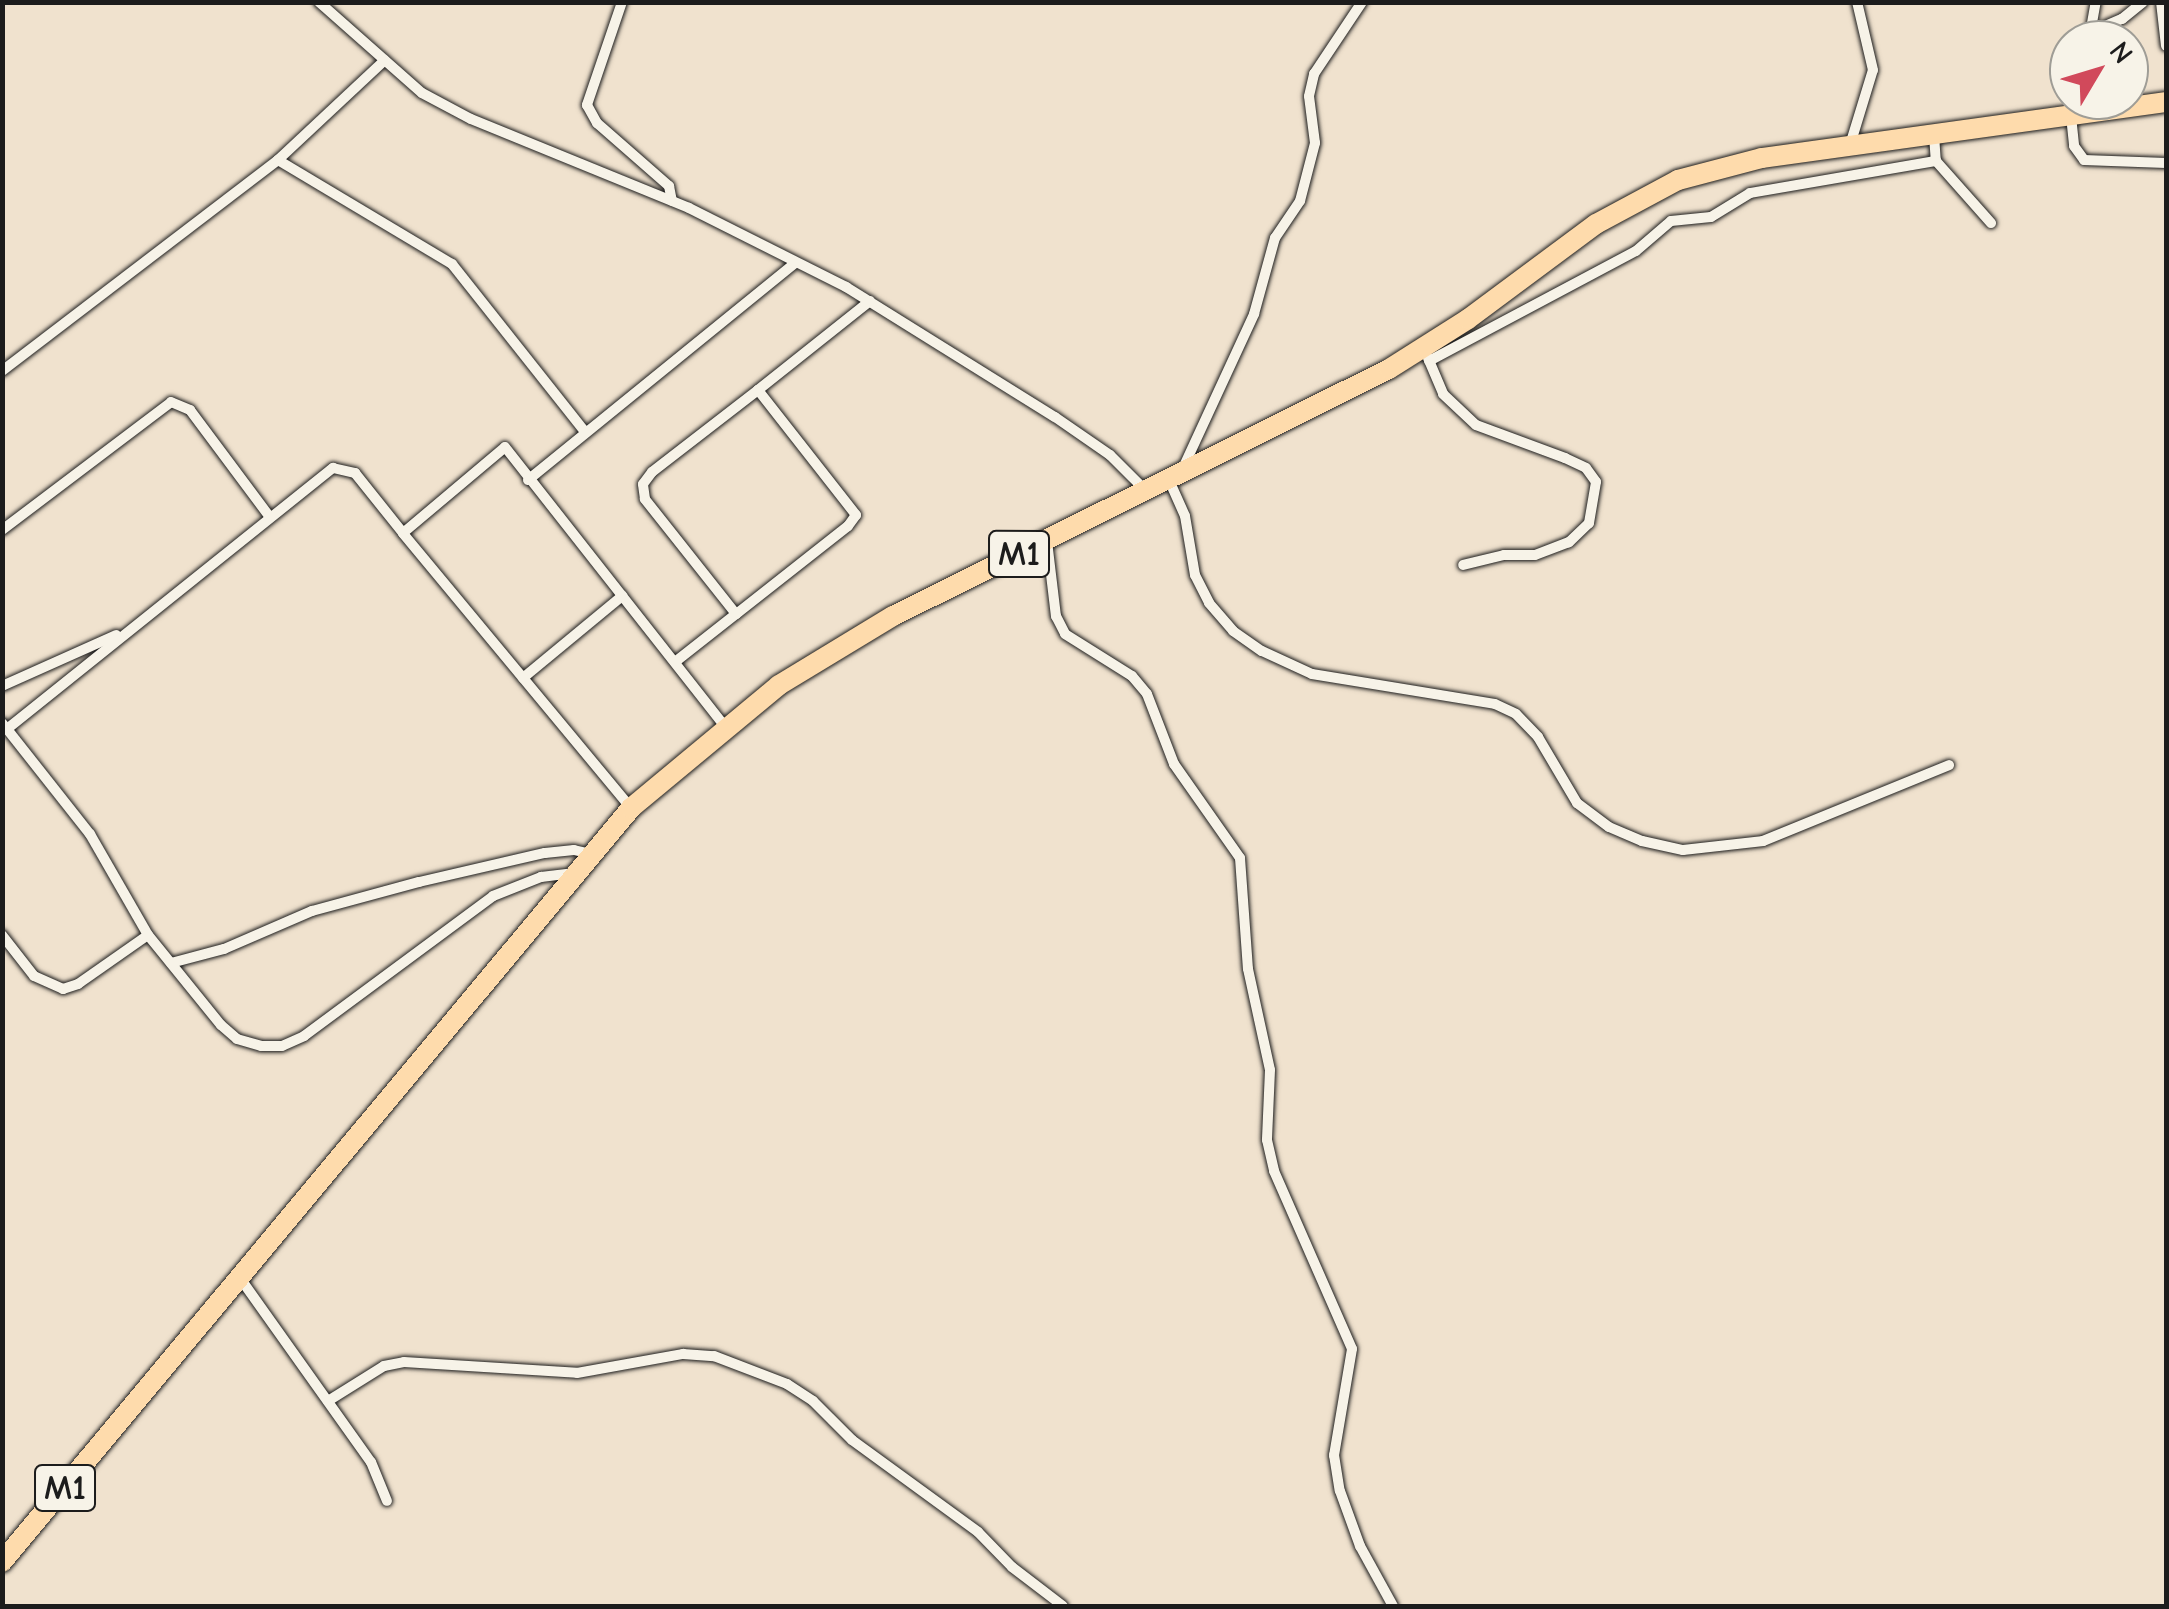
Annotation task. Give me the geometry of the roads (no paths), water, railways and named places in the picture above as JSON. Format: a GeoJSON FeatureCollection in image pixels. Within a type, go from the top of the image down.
{"type":"FeatureCollection","features":[{"type":"Feature","properties":{"kind":"highway","name":"M1"},"geometry":{"type":"LineString","coordinates":[[2,1562],[631,808],[725,726],[836,648],[1427,354],[1596,224],[1665,186],[1716,167],[2049,114]]}},
{"type":"Feature","properties":{"kind":"street"},"geometry":{"type":"LineString","coordinates":[[319,2],[422,93],[471,119],[672,201],[870,301],[1110,455],[1146,491]]}},
{"type":"Feature","properties":{"kind":"street"},"geometry":{"type":"LineString","coordinates":[[622,2],[587,105],[597,123],[669,186],[672,201]]}},
{"type":"Feature","properties":{"kind":"street"},"geometry":{"type":"LineString","coordinates":[[1362,2],[1314,74],[1309,96],[1315,143],[1300,201],[1275,238],[1254,314],[1175,477],[1195,575],[1209,604],[1233,630],[1262,651],[1312,674],[1495,704],[1516,714],[1538,737],[1578,803],[1609,827],[1642,841],[1682,850],[1763,841],[1949,765]]}},
{"type":"Feature","properties":{"kind":"street"},"geometry":{"type":"LineString","coordinates":[[1850,146],[1873,70],[1857,2]]}},
{"type":"Feature","properties":{"kind":"street"},"geometry":{"type":"LineString","coordinates":[[2118,20],[2143,2]]}},
{"type":"Feature","properties":{"kind":"street"},"geometry":{"type":"LineString","coordinates":[[2161,2],[2166,46]]}},
{"type":"Feature","properties":{"kind":"street"},"geometry":{"type":"LineString","coordinates":[[2,371],[278,160],[385,60]]}},
{"type":"Feature","properties":{"kind":"street"},"geometry":{"type":"LineString","coordinates":[[2075,120],[2074,146],[2084,160],[2166,163]]}},
{"type":"Feature","properties":{"kind":"street"},"geometry":{"type":"LineString","coordinates":[[1934,134],[1936,162],[1992,223]]}},
{"type":"Feature","properties":{"kind":"street"},"geometry":{"type":"LineString","coordinates":[[278,160],[452,264],[586,432]]}},
{"type":"Feature","properties":{"kind":"street"},"geometry":{"type":"LineString","coordinates":[[1463,565],[1504,555],[1534,555],[1570,542],[1584,530],[1594,512],[1596,482],[1586,468],[1565,458],[1476,426],[1443,394],[1427,354],[1636,251],[1671,221],[1711,217],[1750,193],[1936,162]]}},
{"type":"Feature","properties":{"kind":"street"},"geometry":{"type":"LineString","coordinates":[[528,480],[795,263]]}},
{"type":"Feature","properties":{"kind":"street"},"geometry":{"type":"LineString","coordinates":[[736,614],[645,498],[644,484],[652,472],[870,301]]}},
{"type":"Feature","properties":{"kind":"street"},"geometry":{"type":"LineString","coordinates":[[675,662],[848,526],[856,515],[758,390]]}},
{"type":"Feature","properties":{"kind":"street"},"geometry":{"type":"LineString","coordinates":[[2,530],[170,402],[190,410],[269,516]]}},
{"type":"Feature","properties":{"kind":"street"},"geometry":{"type":"LineString","coordinates":[[403,532],[504,448],[725,726]]}},
{"type":"Feature","properties":{"kind":"street"},"geometry":{"type":"LineString","coordinates":[[578,873],[541,877],[473,908],[304,1036],[282,1046],[237,1038],[148,934],[90,834],[5,726],[269,516],[332,468],[344,467],[355,473],[631,808]]}},
{"type":"Feature","properties":{"kind":"street"},"geometry":{"type":"LineString","coordinates":[[1047,541],[1056,616],[1064,634],[1117,665],[1147,694],[1174,764],[1240,858],[1248,969],[1270,1070],[1267,1140],[1274,1171],[1352,1349],[1334,1454],[1340,1491],[1360,1546],[1393,1606]]}},
{"type":"Feature","properties":{"kind":"street"},"geometry":{"type":"LineString","coordinates":[[523,678],[622,596]]}},
{"type":"Feature","properties":{"kind":"street"},"geometry":{"type":"LineString","coordinates":[[2,686],[131,628]]}},
{"type":"Feature","properties":{"kind":"street"},"geometry":{"type":"LineString","coordinates":[[171,963],[224,949],[312,911],[419,882],[546,853],[574,850],[593,854]]}},
{"type":"Feature","properties":{"kind":"street"},"geometry":{"type":"LineString","coordinates":[[2,935],[34,976],[63,989],[78,984],[148,934]]}},
{"type":"Feature","properties":{"kind":"street"},"geometry":{"type":"LineString","coordinates":[[240,1278],[371,1462],[388,1501]]}},
{"type":"Feature","properties":{"kind":"street"},"geometry":{"type":"LineString","coordinates":[[328,1401],[384,1366],[404,1362],[576,1373],[683,1354],[714,1356],[788,1384],[812,1401],[852,1440],[978,1532],[1012,1567],[1063,1606]]}}]}
